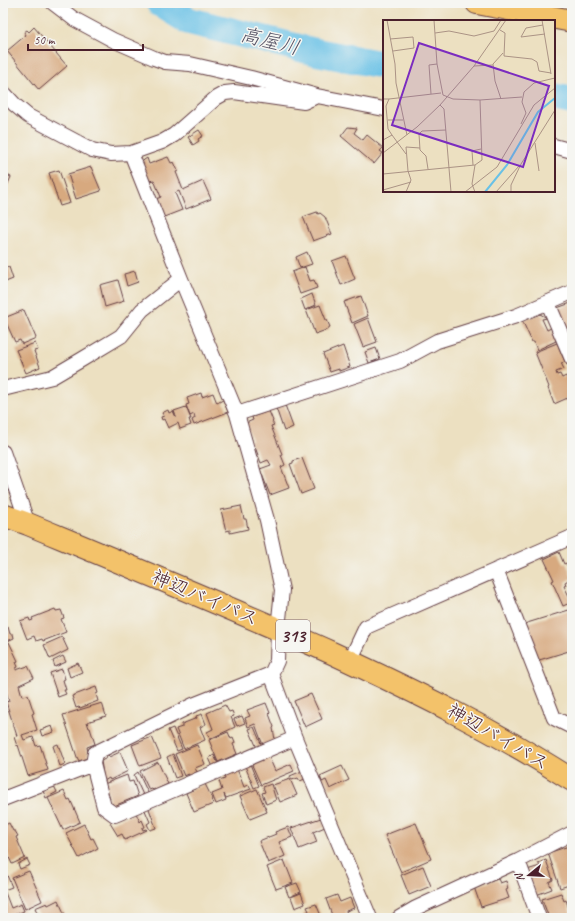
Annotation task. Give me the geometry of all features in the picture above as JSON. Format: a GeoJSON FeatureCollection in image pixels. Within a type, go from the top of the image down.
{"type":"FeatureCollection","features":[{"type":"Feature","properties":{"kind":"main road"},"geometry":{"type":"LineString","coordinates":[[477,3],[554,20]]}},
{"type":"Feature","properties":{"kind":"main road"},"geometry":{"type":"LineString","coordinates":[[555,20],[568,23]]}},
{"type":"Feature","properties":{"kind":"main road","name":"神辺バイパス"},"geometry":{"type":"LineString","coordinates":[[3,515],[28,524],[278,629],[350,661],[434,701],[537,758],[572,780]]}},
{"type":"Feature","properties":{"kind":"street"},"geometry":{"type":"LineString","coordinates":[[53,3],[74,19],[114,40],[165,62],[190,64],[244,76],[317,96],[383,109]]}},
{"type":"Feature","properties":{"kind":"street"},"geometry":{"type":"LineString","coordinates":[[3,92],[28,116],[92,150],[111,154],[130,153],[162,142],[174,135],[216,98],[225,93],[234,92],[304,102],[317,96]]}},
{"type":"Feature","properties":{"kind":"street"},"geometry":{"type":"LineString","coordinates":[[555,146],[572,151]]}},
{"type":"Feature","properties":{"kind":"street"},"geometry":{"type":"LineString","coordinates":[[130,153],[237,414],[266,520],[282,590],[278,629],[277,661],[271,674],[193,704],[96,753],[93,764],[104,807],[114,815],[295,738]]}},
{"type":"Feature","properties":{"kind":"street"},"geometry":{"type":"LineString","coordinates":[[3,389],[52,377],[121,336],[142,310],[181,279]]}},
{"type":"Feature","properties":{"kind":"street"},"geometry":{"type":"LineString","coordinates":[[237,414],[400,361],[437,341],[516,316],[572,292]]}},
{"type":"Feature","properties":{"kind":"street"},"geometry":{"type":"LineString","coordinates":[[548,303],[572,359]]}},
{"type":"Feature","properties":{"kind":"street"},"geometry":{"type":"LineString","coordinates":[[3,452],[28,524]]}},
{"type":"Feature","properties":{"kind":"street"},"geometry":{"type":"LineString","coordinates":[[350,661],[366,627],[572,537]]}},
{"type":"Feature","properties":{"kind":"street"},"geometry":{"type":"LineString","coordinates":[[496,570],[554,718],[572,727]]}},
{"type":"Feature","properties":{"kind":"street"},"geometry":{"type":"LineString","coordinates":[[271,674],[295,738],[370,918]]}},
{"type":"Feature","properties":{"kind":"street"},"geometry":{"type":"LineString","coordinates":[[3,799],[93,764]]}},
{"type":"Feature","properties":{"kind":"street"},"geometry":{"type":"LineString","coordinates":[[399,918],[416,908],[518,861],[572,834]]}},
{"type":"Feature","properties":{"kind":"street"},"geometry":{"type":"LineString","coordinates":[[518,861],[539,918]]}},
{"type":"Feature","properties":{"kind":"building"},"geometry":{"type":"Polygon","coordinates":[[[34,27],[67,66],[39,90],[7,51],[26,35],[24,32],[27,30],[29,32],[34,27]]]}},
{"type":"Feature","properties":{"kind":"building"},"geometry":{"type":"Polygon","coordinates":[[[348,127],[357,128],[354,133],[363,140],[367,135],[383,148],[380,151],[383,153],[374,164],[341,136],[348,127]]]}},
{"type":"Feature","properties":{"kind":"building"},"geometry":{"type":"Polygon","coordinates":[[[199,130],[203,136],[193,145],[188,137],[199,130]]]}},
{"type":"Feature","properties":{"kind":"building"},"geometry":{"type":"Polygon","coordinates":[[[168,157],[171,163],[174,162],[183,190],[203,181],[211,199],[186,209],[179,191],[175,193],[182,210],[164,217],[156,199],[161,197],[154,180],[149,181],[142,162],[147,158],[149,164],[168,157]]]}},
{"type":"Feature","properties":{"kind":"building"},"geometry":{"type":"Polygon","coordinates":[[[91,167],[101,191],[76,199],[68,174],[91,167]]]}},
{"type":"Feature","properties":{"kind":"building"},"geometry":{"type":"Polygon","coordinates":[[[59,170],[70,203],[60,206],[49,173],[59,170]]]}},
{"type":"Feature","properties":{"kind":"building"},"geometry":{"type":"Polygon","coordinates":[[[3,173],[11,177],[7,186],[3,187],[3,173]]]}},
{"type":"Feature","properties":{"kind":"building"},"geometry":{"type":"Polygon","coordinates":[[[317,212],[325,217],[332,234],[313,241],[303,217],[317,212]]]}},
{"type":"Feature","properties":{"kind":"building"},"geometry":{"type":"Polygon","coordinates":[[[307,252],[312,264],[300,268],[296,257],[307,252]]]}},
{"type":"Feature","properties":{"kind":"building"},"geometry":{"type":"Polygon","coordinates":[[[346,256],[355,279],[341,285],[332,261],[346,256]]]}},
{"type":"Feature","properties":{"kind":"building"},"geometry":{"type":"Polygon","coordinates":[[[9,267],[13,279],[3,283],[3,269],[9,267]]]}},
{"type":"Feature","properties":{"kind":"building"},"geometry":{"type":"Polygon","coordinates":[[[305,267],[310,281],[314,280],[317,288],[300,294],[292,272],[305,267]]]}},
{"type":"Feature","properties":{"kind":"building"},"geometry":{"type":"Polygon","coordinates":[[[135,271],[138,282],[127,286],[124,274],[135,271]]]}},
{"type":"Feature","properties":{"kind":"building"},"geometry":{"type":"Polygon","coordinates":[[[118,280],[124,301],[105,307],[100,285],[118,280]]]}},
{"type":"Feature","properties":{"kind":"building"},"geometry":{"type":"Polygon","coordinates":[[[312,294],[316,305],[305,310],[301,299],[312,294]]]}},
{"type":"Feature","properties":{"kind":"building"},"geometry":{"type":"Polygon","coordinates":[[[361,296],[368,316],[352,323],[344,302],[361,296]]]}},
{"type":"Feature","properties":{"kind":"building"},"geometry":{"type":"Polygon","coordinates":[[[572,300],[572,326],[566,329],[557,308],[571,303],[570,301],[572,300]]]}},
{"type":"Feature","properties":{"kind":"building"},"geometry":{"type":"Polygon","coordinates":[[[320,305],[330,327],[329,329],[315,334],[306,310],[320,305]]]}},
{"type":"Feature","properties":{"kind":"building"},"geometry":{"type":"Polygon","coordinates":[[[24,310],[36,338],[22,344],[20,340],[15,342],[4,318],[24,310]]]}},
{"type":"Feature","properties":{"kind":"building"},"geometry":{"type":"Polygon","coordinates":[[[540,314],[547,318],[542,319],[547,330],[551,328],[556,341],[537,350],[522,320],[540,314]]]}},
{"type":"Feature","properties":{"kind":"building"},"geometry":{"type":"Polygon","coordinates":[[[368,318],[377,342],[363,347],[354,324],[368,318]]]}},
{"type":"Feature","properties":{"kind":"building"},"geometry":{"type":"Polygon","coordinates":[[[35,343],[38,350],[34,351],[40,367],[26,373],[16,350],[35,343]]]}},
{"type":"Feature","properties":{"kind":"building"},"geometry":{"type":"Polygon","coordinates":[[[557,343],[565,362],[561,363],[564,369],[556,372],[557,375],[560,374],[562,378],[566,376],[572,387],[572,396],[554,404],[535,352],[557,343]]]}},
{"type":"Feature","properties":{"kind":"building"},"geometry":{"type":"Polygon","coordinates":[[[343,346],[350,367],[339,371],[339,369],[330,372],[323,354],[343,346]]]}},
{"type":"Feature","properties":{"kind":"building"},"geometry":{"type":"Polygon","coordinates":[[[376,348],[380,359],[369,363],[365,352],[376,348]]]}},
{"type":"Feature","properties":{"kind":"building"},"geometry":{"type":"Polygon","coordinates":[[[201,393],[202,397],[213,393],[217,403],[223,400],[228,412],[194,425],[192,420],[195,418],[194,414],[190,416],[186,405],[189,404],[187,398],[201,393]]]}},
{"type":"Feature","properties":{"kind":"building"},"geometry":{"type":"Polygon","coordinates":[[[285,405],[293,427],[284,431],[276,408],[285,405]]]}},
{"type":"Feature","properties":{"kind":"building"},"geometry":{"type":"Polygon","coordinates":[[[186,407],[191,419],[189,419],[191,425],[180,429],[178,423],[168,428],[164,419],[162,420],[161,417],[164,416],[162,413],[168,410],[169,413],[173,411],[176,417],[174,411],[186,407]]]}},
{"type":"Feature","properties":{"kind":"building"},"geometry":{"type":"Polygon","coordinates":[[[269,411],[274,425],[271,426],[285,465],[281,467],[289,488],[270,495],[260,469],[271,465],[268,460],[261,463],[255,447],[253,448],[250,440],[252,440],[246,423],[253,420],[252,417],[269,411]]]}},
{"type":"Feature","properties":{"kind":"building"},"geometry":{"type":"Polygon","coordinates":[[[302,458],[314,489],[301,494],[290,464],[293,463],[293,461],[302,458]]]}},
{"type":"Feature","properties":{"kind":"building"},"geometry":{"type":"Polygon","coordinates":[[[241,506],[248,529],[230,533],[230,530],[226,531],[221,510],[241,506]]]}},
{"type":"Feature","properties":{"kind":"building"},"geometry":{"type":"Polygon","coordinates":[[[559,552],[564,564],[566,563],[572,576],[572,578],[565,582],[566,585],[564,586],[572,602],[563,606],[552,581],[554,580],[544,559],[559,552]]]}},
{"type":"Feature","properties":{"kind":"building"},"geometry":{"type":"Polygon","coordinates":[[[55,609],[56,611],[61,610],[64,618],[61,619],[66,632],[43,641],[42,639],[36,641],[34,636],[27,639],[20,621],[29,618],[30,621],[33,620],[32,618],[55,609]]]}},
{"type":"Feature","properties":{"kind":"building"},"geometry":{"type":"Polygon","coordinates":[[[572,609],[572,650],[536,661],[524,624],[572,609]]]}},
{"type":"Feature","properties":{"kind":"building"},"geometry":{"type":"Polygon","coordinates":[[[8,627],[10,634],[13,634],[14,638],[3,643],[3,629],[8,627]]]}},
{"type":"Feature","properties":{"kind":"building"},"geometry":{"type":"Polygon","coordinates":[[[62,637],[68,650],[50,659],[44,645],[62,637]]]}},
{"type":"Feature","properties":{"kind":"building"},"geometry":{"type":"Polygon","coordinates":[[[9,642],[18,661],[16,662],[18,667],[16,670],[28,666],[34,678],[19,685],[22,696],[28,695],[34,713],[32,714],[37,730],[22,735],[24,740],[33,737],[36,746],[40,745],[48,770],[28,776],[14,737],[17,736],[6,702],[9,701],[6,691],[4,692],[3,688],[3,645],[9,642]]]}},
{"type":"Feature","properties":{"kind":"building"},"geometry":{"type":"Polygon","coordinates":[[[63,656],[66,662],[55,667],[53,661],[63,656]]]}},
{"type":"Feature","properties":{"kind":"building"},"geometry":{"type":"Polygon","coordinates":[[[78,663],[82,672],[70,677],[67,668],[78,663]]]}},
{"type":"Feature","properties":{"kind":"building"},"geometry":{"type":"Polygon","coordinates":[[[62,669],[65,679],[63,680],[66,694],[58,697],[50,673],[62,669]]]}},
{"type":"Feature","properties":{"kind":"building"},"geometry":{"type":"Polygon","coordinates":[[[96,687],[98,701],[80,708],[76,708],[72,696],[96,687]]]}},
{"type":"Feature","properties":{"kind":"building"},"geometry":{"type":"Polygon","coordinates":[[[311,694],[322,719],[305,727],[294,701],[311,694]]]}},
{"type":"Feature","properties":{"kind":"building"},"geometry":{"type":"Polygon","coordinates":[[[102,703],[106,716],[87,722],[95,744],[87,747],[87,758],[79,761],[63,715],[102,703]]]}},
{"type":"Feature","properties":{"kind":"building"},"geometry":{"type":"Polygon","coordinates":[[[266,703],[274,727],[275,740],[263,745],[255,724],[248,727],[245,718],[250,716],[247,710],[266,703]]]}},
{"type":"Feature","properties":{"kind":"building"},"geometry":{"type":"Polygon","coordinates":[[[225,705],[229,712],[232,711],[234,716],[231,717],[235,727],[210,739],[207,732],[213,729],[207,713],[225,705]]]}},
{"type":"Feature","properties":{"kind":"building"},"geometry":{"type":"Polygon","coordinates":[[[202,714],[206,724],[200,727],[205,740],[184,749],[176,729],[182,727],[182,724],[197,718],[196,716],[202,714]]]}},
{"type":"Feature","properties":{"kind":"building"},"geometry":{"type":"Polygon","coordinates":[[[242,716],[245,723],[237,726],[234,719],[242,716]]]}},
{"type":"Feature","properties":{"kind":"building"},"geometry":{"type":"Polygon","coordinates":[[[52,726],[54,732],[42,736],[40,730],[52,726]]]}},
{"type":"Feature","properties":{"kind":"building"},"geometry":{"type":"Polygon","coordinates":[[[254,727],[262,746],[257,748],[249,729],[254,727]]]}},
{"type":"Feature","properties":{"kind":"building"},"geometry":{"type":"Polygon","coordinates":[[[173,728],[182,749],[177,751],[168,730],[173,728]]]}},
{"type":"Feature","properties":{"kind":"building"},"geometry":{"type":"Polygon","coordinates":[[[228,732],[231,739],[233,738],[235,743],[233,744],[237,754],[218,762],[209,740],[228,732]]]}},
{"type":"Feature","properties":{"kind":"building"},"geometry":{"type":"Polygon","coordinates":[[[152,737],[161,758],[140,766],[132,745],[152,737]]]}},
{"type":"Feature","properties":{"kind":"building"},"geometry":{"type":"Polygon","coordinates":[[[58,744],[65,764],[60,766],[53,746],[58,744]]]}},
{"type":"Feature","properties":{"kind":"building"},"geometry":{"type":"Polygon","coordinates":[[[197,745],[205,764],[195,768],[197,772],[189,776],[189,774],[184,776],[175,754],[197,745]]]}},
{"type":"Feature","properties":{"kind":"building"},"geometry":{"type":"Polygon","coordinates":[[[120,752],[128,771],[110,780],[109,778],[104,781],[101,761],[107,758],[106,756],[108,754],[109,757],[120,752]]]}},
{"type":"Feature","properties":{"kind":"building"},"geometry":{"type":"Polygon","coordinates":[[[173,754],[181,776],[175,778],[167,757],[173,754]]]}},
{"type":"Feature","properties":{"kind":"building"},"geometry":{"type":"Polygon","coordinates":[[[214,755],[218,764],[213,767],[209,758],[214,755]]]}},
{"type":"Feature","properties":{"kind":"building"},"geometry":{"type":"Polygon","coordinates":[[[269,757],[275,771],[291,764],[294,771],[261,785],[252,765],[254,764],[253,762],[269,757]]]}},
{"type":"Feature","properties":{"kind":"building"},"geometry":{"type":"Polygon","coordinates":[[[158,762],[168,784],[155,790],[149,790],[140,771],[158,762]]]}},
{"type":"Feature","properties":{"kind":"building"},"geometry":{"type":"Polygon","coordinates":[[[250,764],[259,786],[254,788],[245,766],[250,764]]]}},
{"type":"Feature","properties":{"kind":"building"},"geometry":{"type":"Polygon","coordinates":[[[342,766],[349,780],[330,789],[326,780],[322,782],[320,776],[342,766]]]}},
{"type":"Feature","properties":{"kind":"building"},"geometry":{"type":"Polygon","coordinates":[[[237,769],[244,787],[249,785],[251,789],[226,798],[224,794],[226,800],[216,804],[212,794],[222,790],[219,781],[225,779],[224,775],[237,769]]]}},
{"type":"Feature","properties":{"kind":"building"},"geometry":{"type":"Polygon","coordinates":[[[302,771],[305,779],[300,781],[298,778],[292,780],[290,776],[302,771]]]}},
{"type":"Feature","properties":{"kind":"building"},"geometry":{"type":"Polygon","coordinates":[[[138,772],[148,793],[143,795],[134,775],[138,772]]]}},
{"type":"Feature","properties":{"kind":"building"},"geometry":{"type":"Polygon","coordinates":[[[127,775],[129,782],[133,781],[138,796],[114,806],[112,803],[110,804],[108,799],[110,799],[104,784],[127,775]]]}},
{"type":"Feature","properties":{"kind":"building"},"geometry":{"type":"Polygon","coordinates":[[[290,779],[297,795],[280,802],[273,785],[290,779]]]}},
{"type":"Feature","properties":{"kind":"building"},"geometry":{"type":"Polygon","coordinates":[[[205,784],[213,800],[213,804],[194,812],[186,793],[205,784]]]}},
{"type":"Feature","properties":{"kind":"building"},"geometry":{"type":"Polygon","coordinates":[[[271,784],[276,800],[266,804],[262,793],[265,792],[263,787],[271,784]]]}},
{"type":"Feature","properties":{"kind":"building"},"geometry":{"type":"Polygon","coordinates":[[[54,786],[57,792],[46,798],[43,791],[54,786]]]}},
{"type":"Feature","properties":{"kind":"building"},"geometry":{"type":"Polygon","coordinates":[[[257,789],[267,812],[250,819],[240,796],[257,789]]]}},
{"type":"Feature","properties":{"kind":"building"},"geometry":{"type":"Polygon","coordinates":[[[64,791],[68,800],[70,799],[80,822],[63,830],[48,798],[64,791]]]}},
{"type":"Feature","properties":{"kind":"building"},"geometry":{"type":"Polygon","coordinates":[[[148,806],[156,828],[150,830],[147,824],[150,822],[144,808],[148,806]]]}},
{"type":"Feature","properties":{"kind":"building"},"geometry":{"type":"Polygon","coordinates":[[[136,813],[140,822],[142,820],[145,827],[142,828],[143,830],[147,830],[125,840],[122,834],[118,836],[110,823],[136,813]]]}},
{"type":"Feature","properties":{"kind":"building"},"geometry":{"type":"Polygon","coordinates":[[[321,818],[325,827],[313,832],[317,842],[299,849],[291,828],[321,818]]]}},
{"type":"Feature","properties":{"kind":"building"},"geometry":{"type":"Polygon","coordinates":[[[9,823],[13,831],[15,831],[18,836],[16,837],[25,858],[12,864],[3,844],[3,826],[9,823]]]}},
{"type":"Feature","properties":{"kind":"building"},"geometry":{"type":"Polygon","coordinates":[[[416,823],[431,859],[401,872],[385,835],[416,823]]]}},
{"type":"Feature","properties":{"kind":"building"},"geometry":{"type":"Polygon","coordinates":[[[84,824],[91,839],[93,838],[98,848],[79,858],[66,833],[84,824]]]}},
{"type":"Feature","properties":{"kind":"building"},"geometry":{"type":"Polygon","coordinates":[[[288,827],[292,837],[279,842],[285,856],[268,863],[259,841],[288,827]]]}},
{"type":"Feature","properties":{"kind":"building"},"geometry":{"type":"Polygon","coordinates":[[[569,846],[572,855],[572,884],[560,888],[548,853],[569,846]]]}},
{"type":"Feature","properties":{"kind":"building"},"geometry":{"type":"Polygon","coordinates":[[[27,859],[30,865],[20,869],[18,864],[27,859]]]}},
{"type":"Feature","properties":{"kind":"building"},"geometry":{"type":"Polygon","coordinates":[[[284,860],[293,883],[276,889],[267,867],[284,860]]]}},
{"type":"Feature","properties":{"kind":"building"},"geometry":{"type":"Polygon","coordinates":[[[546,860],[553,880],[549,882],[552,889],[536,895],[527,870],[540,866],[538,863],[546,860]]]}},
{"type":"Feature","properties":{"kind":"building"},"geometry":{"type":"Polygon","coordinates":[[[3,866],[12,887],[4,890],[11,908],[21,904],[24,911],[14,915],[15,918],[3,918],[3,866]]]}},
{"type":"Feature","properties":{"kind":"building"},"geometry":{"type":"Polygon","coordinates":[[[423,866],[431,886],[409,895],[401,875],[423,866]]]}},
{"type":"Feature","properties":{"kind":"building"},"geometry":{"type":"Polygon","coordinates":[[[29,871],[42,901],[25,909],[12,878],[29,871]]]}},
{"type":"Feature","properties":{"kind":"building"},"geometry":{"type":"Polygon","coordinates":[[[498,879],[500,883],[506,881],[508,889],[506,890],[509,898],[481,907],[474,887],[498,879]]]}},
{"type":"Feature","properties":{"kind":"building"},"geometry":{"type":"Polygon","coordinates":[[[297,883],[301,892],[289,897],[285,887],[297,883]]]}},
{"type":"Feature","properties":{"kind":"building"},"geometry":{"type":"Polygon","coordinates":[[[301,893],[305,904],[295,908],[291,897],[301,893]]]}},
{"type":"Feature","properties":{"kind":"building"},"geometry":{"type":"Polygon","coordinates":[[[561,893],[564,901],[566,900],[571,915],[565,918],[549,918],[542,899],[561,893]]]}},
{"type":"Feature","properties":{"kind":"building"},"geometry":{"type":"Polygon","coordinates":[[[337,895],[340,902],[350,898],[354,908],[346,911],[348,918],[333,918],[326,899],[337,895]]]}},
{"type":"Feature","properties":{"kind":"building"},"geometry":{"type":"Polygon","coordinates":[[[58,900],[65,915],[59,918],[40,918],[35,908],[47,903],[48,905],[58,900]]]}},
{"type":"Feature","properties":{"kind":"building"},"geometry":{"type":"Polygon","coordinates":[[[316,904],[322,918],[305,918],[303,914],[309,911],[307,907],[316,904]]]}},
{"type":"Feature","properties":{"kind":"waterway","name":"高屋川"},"geometry":{"type":"LineString","coordinates":[[160,3],[189,21],[316,52],[383,65]]}},
{"type":"Feature","properties":{"kind":"waterway","name":"高屋川"},"geometry":{"type":"LineString","coordinates":[[555,97],[572,101]]}}]}
